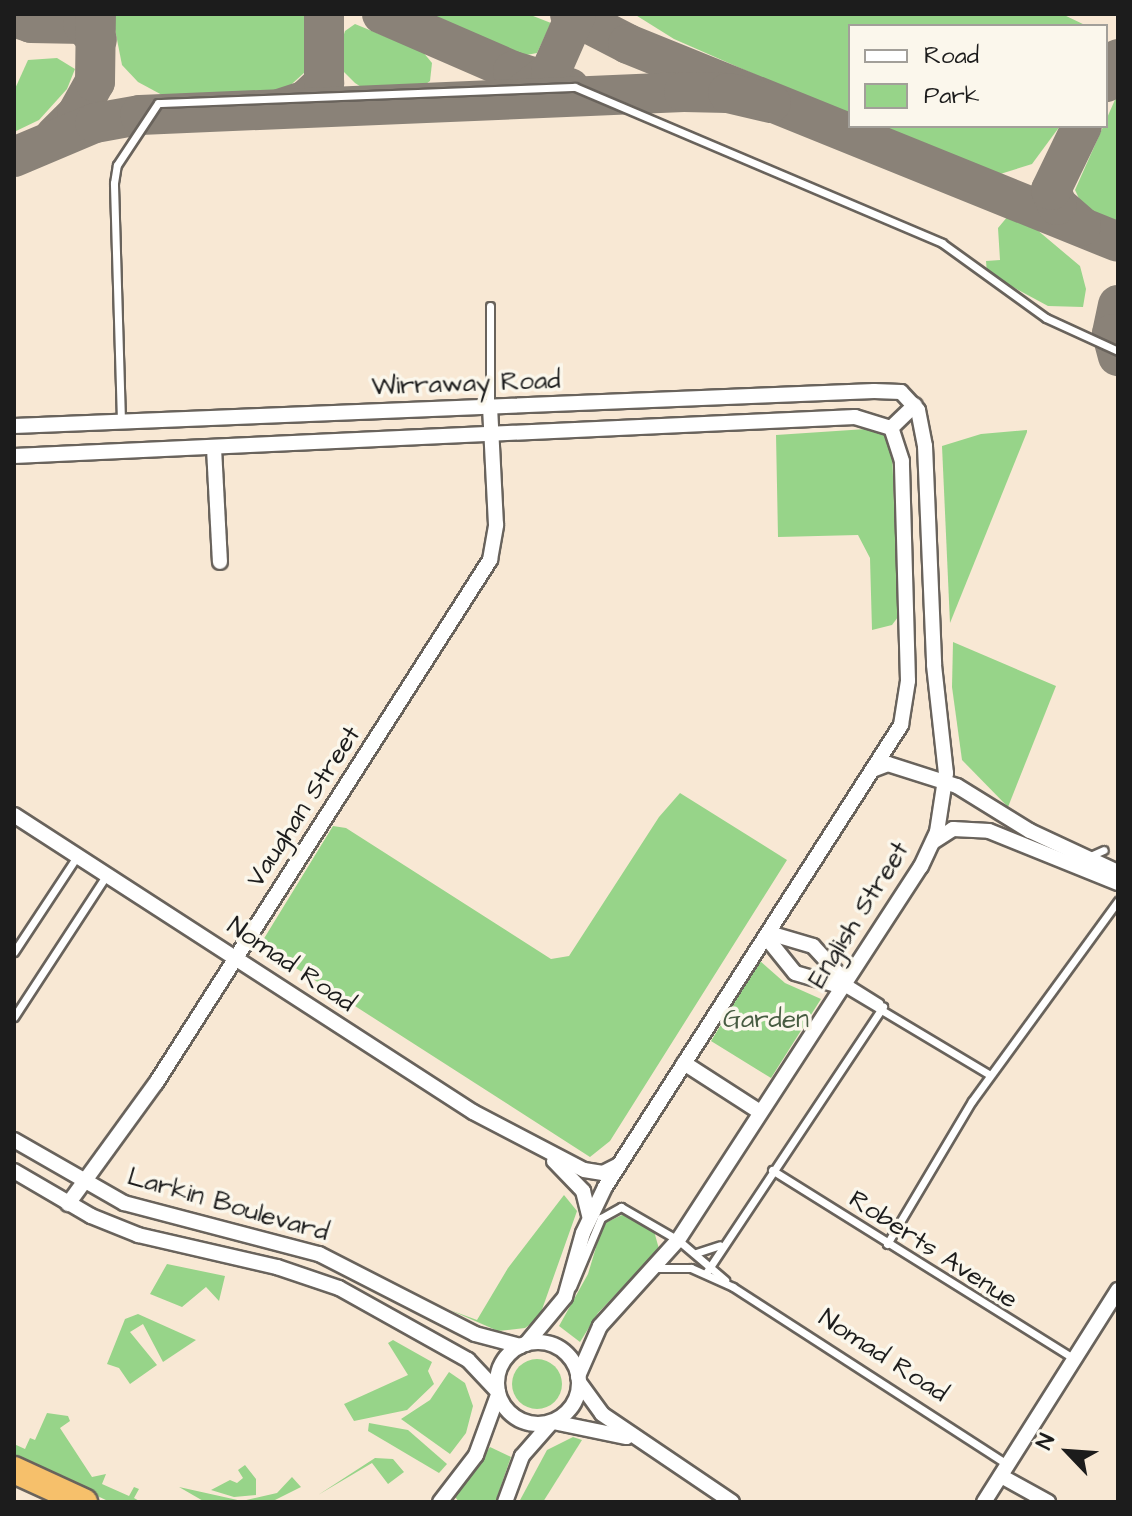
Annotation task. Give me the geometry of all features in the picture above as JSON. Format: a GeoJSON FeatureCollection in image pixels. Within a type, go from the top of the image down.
{"type":"FeatureCollection","features":[{"type":"Feature","properties":{"kind":"highway"},"geometry":{"type":"LineString","coordinates":[[14,1470],[84,1502]]}},
{"type":"Feature","properties":{"kind":"street","name":"Wirraway Road"},"geometry":{"type":"LineString","coordinates":[[14,426],[892,390],[915,405]]}},
{"type":"Feature","properties":{"kind":"street"},"geometry":{"type":"LineString","coordinates":[[776,395],[776,424]]}},
{"type":"Feature","properties":{"kind":"street"},"geometry":{"type":"LineString","coordinates":[[445,1500],[476,1455],[498,1394],[501,1365],[565,1297],[589,1217],[618,1166],[875,769],[906,713],[902,461],[891,428],[915,405]]}},
{"type":"Feature","properties":{"kind":"street","name":"English Street"},"geometry":{"type":"LineString","coordinates":[[579,1379],[600,1326],[657,1268],[678,1240],[933,842],[946,782],[933,635],[925,446],[915,405]]}},
{"type":"Feature","properties":{"kind":"street","name":"Vaughan Street"},"geometry":{"type":"LineString","coordinates":[[68,1204],[86,1184],[237,956],[490,560],[496,525],[490,407]]}},
{"type":"Feature","properties":{"kind":"street","name":"Wirraway Road"},"geometry":{"type":"LineString","coordinates":[[14,456],[776,424],[858,417],[891,428]]}},
{"type":"Feature","properties":{"kind":"street"},"geometry":{"type":"LineString","coordinates":[[214,448],[220,562]]}},
{"type":"Feature","properties":{"kind":"street"},"geometry":{"type":"LineString","coordinates":[[906,636],[933,635]]}},
{"type":"Feature","properties":{"kind":"street"},"geometry":{"type":"LineString","coordinates":[[875,769],[888,764],[946,782],[1118,883]]}},
{"type":"Feature","properties":{"kind":"street","name":"Nomad Road"},"geometry":{"type":"LineString","coordinates":[[14,815],[237,956],[438,1090],[542,1150],[593,1172],[618,1166]]}},
{"type":"Feature","properties":{"kind":"street"},"geometry":{"type":"LineString","coordinates":[[933,842],[953,829],[975,828],[1118,872]]}},
{"type":"Feature","properties":{"kind":"street"},"geometry":{"type":"LineString","coordinates":[[768,935],[813,946],[844,984]]}},
{"type":"Feature","properties":{"kind":"street"},"geometry":{"type":"LineString","coordinates":[[768,935],[795,973],[844,984]]}},
{"type":"Feature","properties":{"kind":"street"},"geometry":{"type":"LineString","coordinates":[[684,1063],[760,1112]]}},
{"type":"Feature","properties":{"kind":"street","name":"Larkin Boulevard"},"geometry":{"type":"LineString","coordinates":[[14,1140],[86,1184],[169,1218],[319,1254],[475,1334],[523,1345]]}},
{"type":"Feature","properties":{"kind":"street","name":"Nomad Road"},"geometry":{"type":"LineString","coordinates":[[542,1150],[583,1191],[589,1217]]}},
{"type":"Feature","properties":{"kind":"street","name":"Larkin Boulevard"},"geometry":{"type":"LineString","coordinates":[[14,1171],[68,1204],[147,1238],[277,1267],[339,1288],[468,1360],[498,1394]]}},
{"type":"Feature","properties":{"kind":"street"},"geometry":{"type":"LineString","coordinates":[[984,1502],[1118,1290]]}},
{"type":"Feature","properties":{"kind":"street"},"geometry":{"type":"LineString","coordinates":[[523,1345],[545,1343],[562,1350],[602,1414],[732,1502]]}},
{"type":"Feature","properties":{"kind":"street"},"geometry":{"type":"LineString","coordinates":[[505,1502],[522,1456],[552,1422],[573,1406],[579,1379]]}},
{"type":"Feature","properties":{"kind":"street"},"geometry":{"type":"LineString","coordinates":[[498,1394],[519,1420],[552,1422],[612,1433],[648,1448]]}},
{"type":"Feature","properties":{"kind":"street","name":"Nomad Road"},"geometry":{"type":"LineString","coordinates":[[1005,1470],[1048,1502]]}},
{"type":"Feature","properties":{"kind":"lane"},"geometry":{"type":"LineString","coordinates":[[121,421],[114,183],[117,165],[158,103],[575,87],[942,243],[1046,318],[1118,351]]}},
{"type":"Feature","properties":{"kind":"lane"},"geometry":{"type":"LineString","coordinates":[[490,306],[490,407]]}},
{"type":"Feature","properties":{"kind":"lane"},"geometry":{"type":"LineString","coordinates":[[1085,863],[1104,850]]}},
{"type":"Feature","properties":{"kind":"lane"},"geometry":{"type":"LineString","coordinates":[[14,952],[78,855]]}},
{"type":"Feature","properties":{"kind":"lane"},"geometry":{"type":"LineString","coordinates":[[14,1017],[107,874]]}},
{"type":"Feature","properties":{"kind":"lane"},"geometry":{"type":"LineString","coordinates":[[887,1244],[990,1075],[1118,901]]}},
{"type":"Feature","properties":{"kind":"lane"},"geometry":{"type":"LineString","coordinates":[[844,984],[990,1075]]}},
{"type":"Feature","properties":{"kind":"lane"},"geometry":{"type":"LineString","coordinates":[[708,1269],[772,1170],[801,1136],[883,1007]]}},
{"type":"Feature","properties":{"kind":"lane","name":"Roberts Avenue"},"geometry":{"type":"LineString","coordinates":[[772,1170],[1074,1359]]}},
{"type":"Feature","properties":{"kind":"lane","name":"Nomad Road"},"geometry":{"type":"LineString","coordinates":[[565,1297],[585,1265],[601,1218],[612,1208],[628,1208],[696,1253],[708,1269],[733,1287],[1005,1470]]}},
{"type":"Feature","properties":{"kind":"lane"},"geometry":{"type":"LineString","coordinates":[[696,1253],[708,1253],[728,1238]]}},
{"type":"Feature","properties":{"kind":"lane","name":"Nomad Road"},"geometry":{"type":"LineString","coordinates":[[657,1268],[708,1269]]}},
{"type":"Feature","properties":{"kind":"green space"},"geometry":{"type":"Polygon","coordinates":[[[112,14],[304,14],[305,72],[282,93],[164,96],[138,82],[122,65],[112,14]]]}},
{"type":"Feature","properties":{"kind":"green space"},"geometry":{"type":"Polygon","coordinates":[[[425,14],[528,14],[551,23],[537,53],[521,56],[425,14]]]}},
{"type":"Feature","properties":{"kind":"green space"},"geometry":{"type":"Polygon","coordinates":[[[634,14],[1062,14],[1083,24],[848,24],[848,115],[674,39],[634,14]]]}},
{"type":"Feature","properties":{"kind":"green space"},"geometry":{"type":"Polygon","coordinates":[[[355,24],[423,52],[432,63],[430,81],[419,89],[366,90],[355,83],[344,72],[340,47],[345,31],[355,24]]]}},
{"type":"Feature","properties":{"kind":"green space"},"geometry":{"type":"Polygon","coordinates":[[[57,58],[75,69],[67,89],[39,120],[14,132],[14,91],[28,60],[57,58]]]}},
{"type":"Feature","properties":{"kind":"green space"},"geometry":{"type":"Polygon","coordinates":[[[1118,93],[1118,233],[1084,209],[1075,190],[1102,128],[1108,128],[1108,116],[1118,93]]]}},
{"type":"Feature","properties":{"kind":"green space"},"geometry":{"type":"Polygon","coordinates":[[[879,128],[1059,128],[1032,164],[997,175],[879,128]]]}},
{"type":"Feature","properties":{"kind":"green space"},"geometry":{"type":"Polygon","coordinates":[[[1008,216],[1036,229],[1080,266],[1086,289],[1083,307],[1048,306],[987,273],[986,261],[1000,260],[998,228],[1008,216]]]}},
{"type":"Feature","properties":{"kind":"green space"},"geometry":{"type":"Polygon","coordinates":[[[866,429],[883,433],[892,448],[898,617],[892,625],[872,630],[870,558],[858,535],[778,537],[776,435],[866,429]]]}},
{"type":"Feature","properties":{"kind":"green space"},"geometry":{"type":"Polygon","coordinates":[[[1027,430],[950,623],[942,446],[981,434],[1027,430]]]}},
{"type":"Feature","properties":{"kind":"green space"},"geometry":{"type":"Polygon","coordinates":[[[953,642],[1056,686],[1008,807],[962,760],[952,687],[953,642]]]}},
{"type":"Feature","properties":{"kind":"green space"},"geometry":{"type":"Polygon","coordinates":[[[680,793],[787,860],[610,1141],[590,1157],[260,945],[333,826],[346,828],[551,959],[569,956],[659,817],[680,793]]]}},
{"type":"Feature","properties":{"kind":"green space","name":"Garden"},"geometry":{"type":"Polygon","coordinates":[[[760,961],[785,983],[821,999],[771,1078],[711,1041],[760,961]]]}},
{"type":"Feature","properties":{"kind":"green space"},"geometry":{"type":"Polygon","coordinates":[[[564,1195],[577,1211],[539,1318],[525,1328],[498,1331],[450,1310],[477,1320],[508,1268],[564,1195]]]}},
{"type":"Feature","properties":{"kind":"green space"},"geometry":{"type":"Polygon","coordinates":[[[624,1214],[654,1231],[659,1249],[598,1313],[580,1342],[559,1326],[588,1274],[603,1224],[624,1214]]]}},
{"type":"Feature","properties":{"kind":"green space"},"geometry":{"type":"Polygon","coordinates":[[[167,1264],[225,1276],[219,1301],[206,1287],[182,1307],[150,1294],[167,1264]]]}},
{"type":"Feature","properties":{"kind":"green space"},"geometry":{"type":"Polygon","coordinates":[[[138,1314],[196,1340],[163,1362],[143,1324],[130,1332],[157,1365],[130,1384],[119,1368],[107,1364],[125,1319],[138,1314]]]}},
{"type":"Feature","properties":{"kind":"green space"},"geometry":{"type":"Polygon","coordinates":[[[393,1340],[432,1362],[428,1371],[434,1384],[407,1410],[354,1421],[344,1404],[408,1375],[388,1343],[393,1340]]]}},
{"type":"Feature","properties":{"kind":"green space"},"geometry":{"type":"Polygon","coordinates":[[[537,1359],[554,1367],[562,1384],[554,1401],[537,1409],[520,1401],[512,1384],[520,1367],[537,1359]]]}},
{"type":"Feature","properties":{"kind":"green space"},"geometry":{"type":"Polygon","coordinates":[[[449,1372],[465,1383],[473,1406],[466,1433],[450,1454],[401,1419],[430,1400],[449,1372]]]}},
{"type":"Feature","properties":{"kind":"green space"},"geometry":{"type":"Polygon","coordinates":[[[47,1413],[68,1416],[70,1421],[60,1428],[92,1477],[106,1474],[102,1484],[129,1496],[134,1487],[139,1489],[134,1498],[141,1502],[110,1502],[14,1456],[14,1444],[25,1449],[30,1438],[35,1440],[47,1413]]]}},
{"type":"Feature","properties":{"kind":"green space"},"geometry":{"type":"Polygon","coordinates":[[[369,1423],[408,1430],[447,1464],[439,1473],[368,1431],[369,1423]]]}},
{"type":"Feature","properties":{"kind":"green space"},"geometry":{"type":"Polygon","coordinates":[[[573,1437],[582,1440],[543,1502],[519,1502],[547,1450],[573,1437]]]}},
{"type":"Feature","properties":{"kind":"green space"},"geometry":{"type":"Polygon","coordinates":[[[490,1447],[511,1457],[496,1500],[459,1502],[455,1497],[490,1447]]]}},
{"type":"Feature","properties":{"kind":"green space"},"geometry":{"type":"Polygon","coordinates":[[[375,1458],[393,1459],[404,1472],[388,1484],[372,1463],[318,1495],[375,1458]]]}},
{"type":"Feature","properties":{"kind":"green space"},"geometry":{"type":"Polygon","coordinates":[[[245,1465],[256,1479],[256,1495],[234,1497],[211,1490],[230,1480],[237,1483],[243,1478],[238,1470],[245,1465]]]}},
{"type":"Feature","properties":{"kind":"green space"},"geometry":{"type":"Polygon","coordinates":[[[292,1477],[301,1487],[271,1502],[205,1502],[179,1487],[242,1501],[277,1493],[292,1477]]]}},
{"type":"Feature","properties":{"kind":"taxiway"},"geometry":{"type":"LineString","coordinates":[[55,136],[77,114],[95,82],[96,14]]}},
{"type":"Feature","properties":{"kind":"taxiway"},"geometry":{"type":"LineString","coordinates":[[282,108],[306,100],[324,83],[324,14]]}},
{"type":"Feature","properties":{"kind":"taxiway"},"geometry":{"type":"LineString","coordinates":[[382,14],[513,71],[570,88]]}},
{"type":"Feature","properties":{"kind":"taxiway"},"geometry":{"type":"LineString","coordinates":[[570,14],[628,44],[1118,242]]}},
{"type":"Feature","properties":{"kind":"taxiway"},"geometry":{"type":"LineString","coordinates":[[522,94],[551,71],[576,14]]}},
{"type":"Feature","properties":{"kind":"taxiway"},"geometry":{"type":"LineString","coordinates":[[14,17],[31,23],[83,24],[97,40]]}},
{"type":"Feature","properties":{"kind":"taxiway"},"geometry":{"type":"LineString","coordinates":[[1108,78],[1118,59]]}},
{"type":"Feature","properties":{"kind":"taxiway"},"geometry":{"type":"LineString","coordinates":[[14,157],[95,123],[140,115],[684,92],[728,93],[771,103]]}},
{"type":"Feature","properties":{"kind":"taxiway"},"geometry":{"type":"LineString","coordinates":[[1081,128],[1051,190],[1057,205],[1081,226]]}},
{"type":"Feature","properties":{"kind":"taxiway"},"geometry":{"type":"LineString","coordinates":[[1118,305],[1112,334],[1118,356]]}}]}
